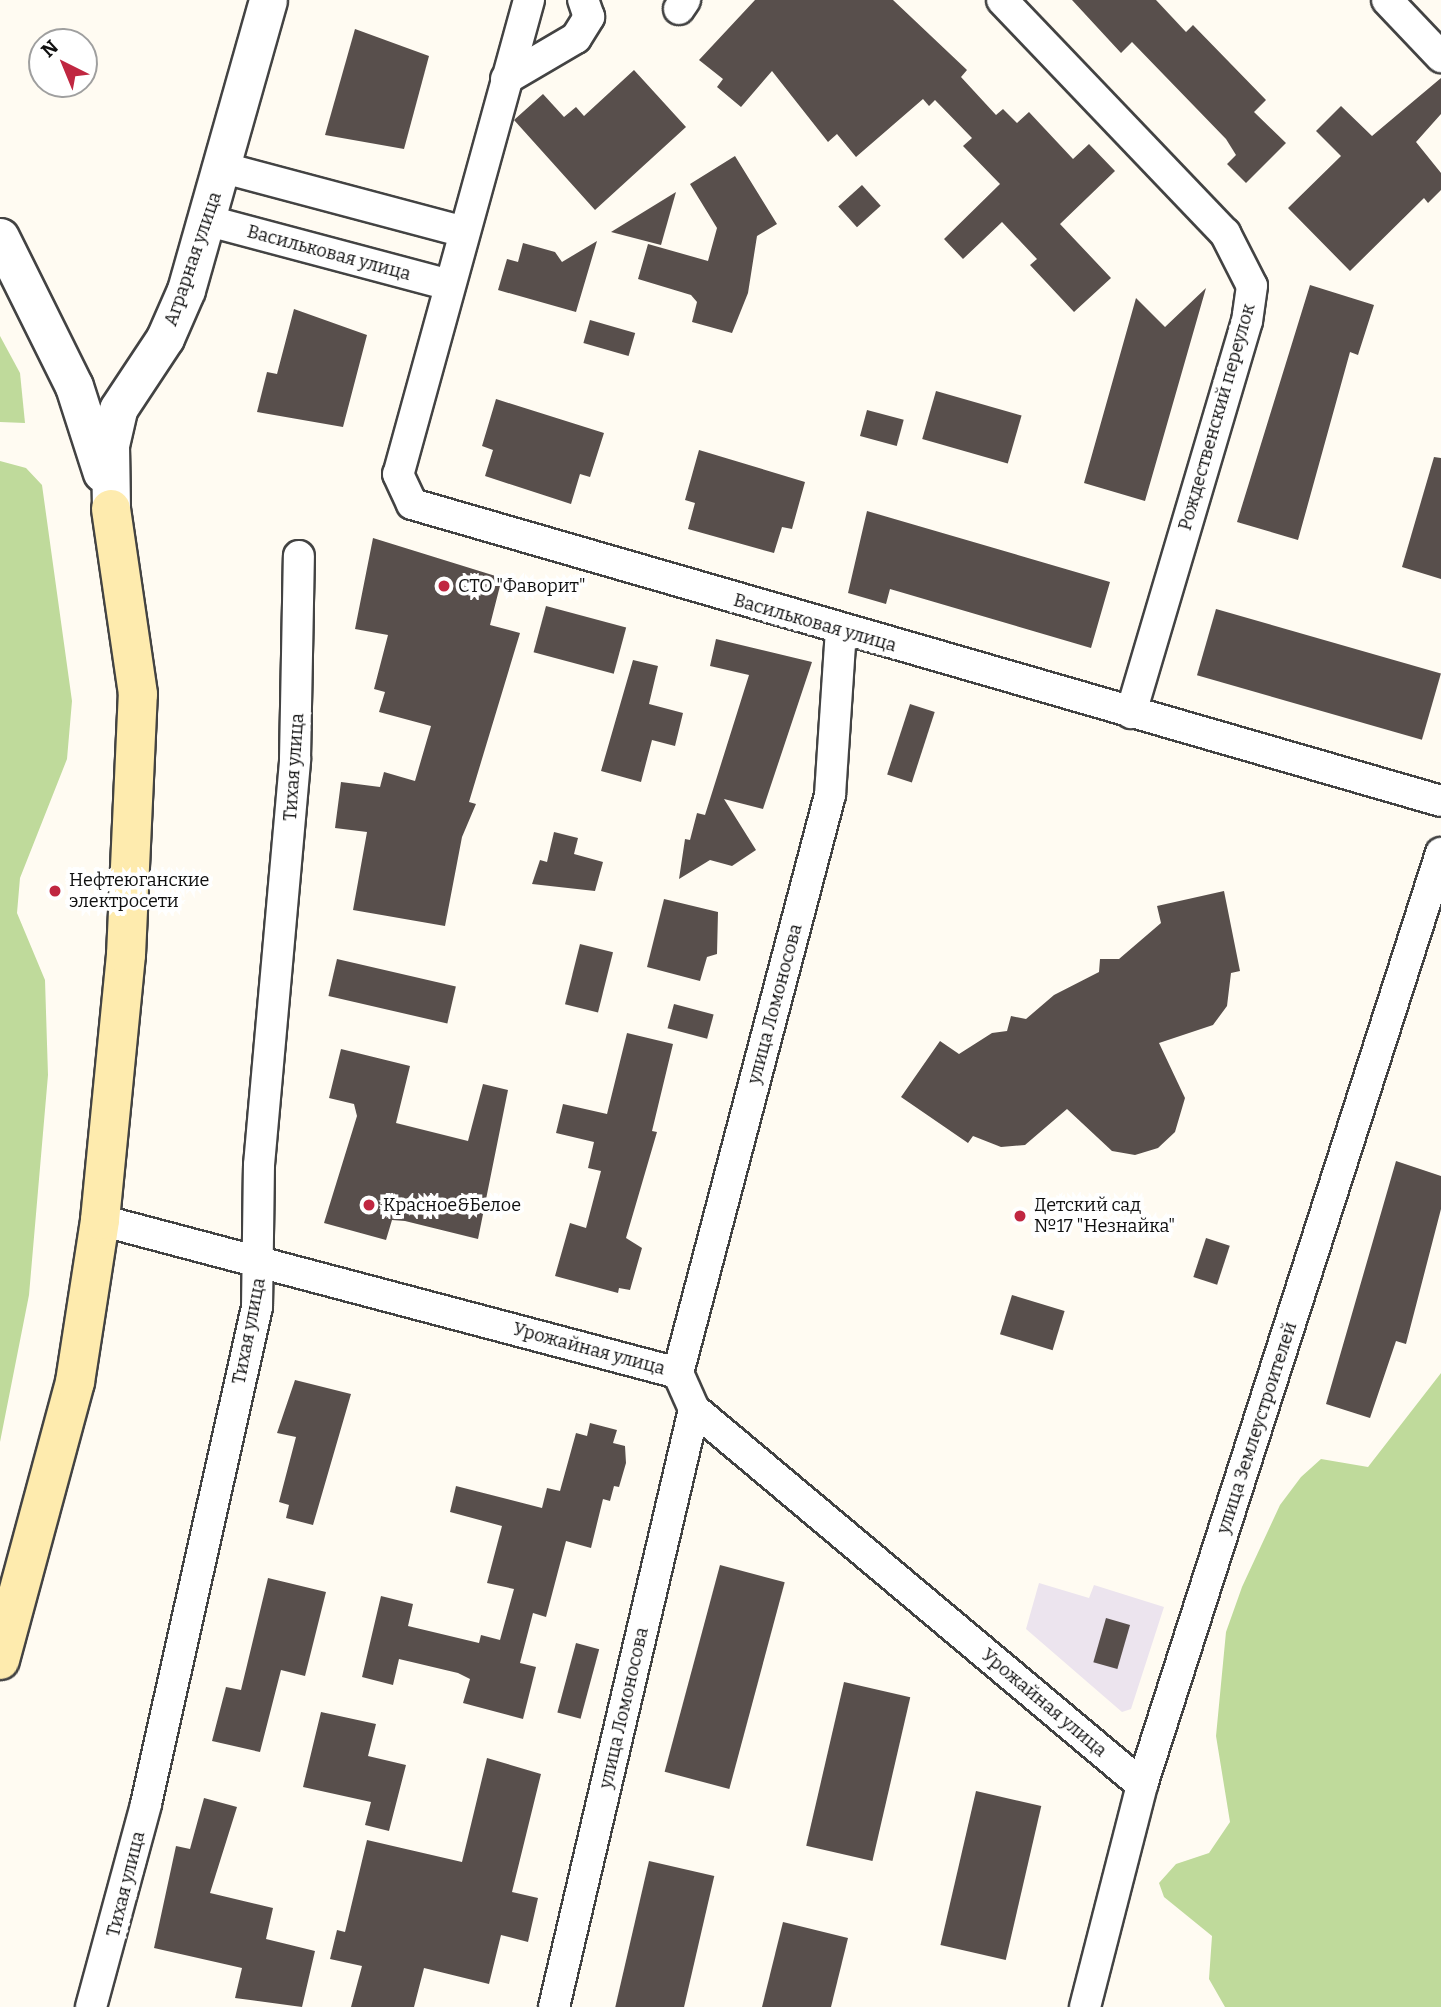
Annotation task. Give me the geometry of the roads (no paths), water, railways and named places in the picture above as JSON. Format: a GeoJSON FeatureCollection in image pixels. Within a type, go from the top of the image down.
{"type":"FeatureCollection","features":[{"type":"Feature","properties":{"kind":"main road"},"geometry":{"type":"LineString","coordinates":[[0,1660],[58,1459],[100,1220],[139,743],[134,639],[110,509]]}},
{"type":"Feature","properties":{"kind":"street","name":"Аграрная улица"},"geometry":{"type":"LineString","coordinates":[[110,509],[110,445],[118,409],[165,338],[209,221],[268,0]]}},
{"type":"Feature","properties":{"kind":"street"},"geometry":{"type":"LineString","coordinates":[[506,79],[576,38],[589,17],[583,0]]}},
{"type":"Feature","properties":{"kind":"street","name":"Рождественский переулок"},"geometry":{"type":"LineString","coordinates":[[1002,0],[1225,233],[1252,286],[1247,321],[1131,713]]}},
{"type":"Feature","properties":{"kind":"street"},"geometry":{"type":"LineString","coordinates":[[1387,0],[1441,57]]}},
{"type":"Feature","properties":{"kind":"street","name":"Васильковая улица"},"geometry":{"type":"LineString","coordinates":[[528,1],[398,474],[412,504],[1441,801]]}},
{"type":"Feature","properties":{"kind":"street"},"geometry":{"type":"LineString","coordinates":[[224,168],[464,232]]}},
{"type":"Feature","properties":{"kind":"street","name":"Васильковая улица"},"geometry":{"type":"LineString","coordinates":[[209,221],[450,285]]}},
{"type":"Feature","properties":{"kind":"street"},"geometry":{"type":"LineString","coordinates":[[0,237],[57,350],[84,411],[110,509]]}},
{"type":"Feature","properties":{"kind":"street"},"geometry":{"type":"LineString","coordinates":[[57,350],[77,373],[108,380],[138,365],[165,338]]}},
{"type":"Feature","properties":{"kind":"street","name":"Тихая улица"},"geometry":{"type":"LineString","coordinates":[[91,2007],[146,1804],[262,1262],[259,1165],[295,759],[299,556]]}},
{"type":"Feature","properties":{"kind":"street","name":"улица Ломоносова"},"geometry":{"type":"LineString","coordinates":[[678,1373],[830,795],[841,630]]}},
{"type":"Feature","properties":{"kind":"street","name":"улица Землеустроителей"},"geometry":{"type":"LineString","coordinates":[[1085,2007],[1142,1785],[1441,853]]}},
{"type":"Feature","properties":{"kind":"street","name":"Урожайная улица"},"geometry":{"type":"LineString","coordinates":[[100,1220],[678,1373],[694,1409],[1142,1785]]}},
{"type":"Feature","properties":{"kind":"street","name":"улица Ломоносова"},"geometry":{"type":"LineString","coordinates":[[554,2007],[694,1409]]}},
{"type":"Feature","properties":{"kind":"place","name":"СТО \"Фаворит\""},"geometry":{"type":"Point","coordinates":[444,586]}},
{"type":"Feature","properties":{"kind":"place","name":"Нефтеюганские электросети"},"geometry":{"type":"Point","coordinates":[55,891]}},
{"type":"Feature","properties":{"kind":"place","name":"Красное&Белое"},"geometry":{"type":"Point","coordinates":[369,1205]}},
{"type":"Feature","properties":{"kind":"place","name":"Детский сад №17 \"Незнайка\""},"geometry":{"type":"Point","coordinates":[1020,1216]}}]}
